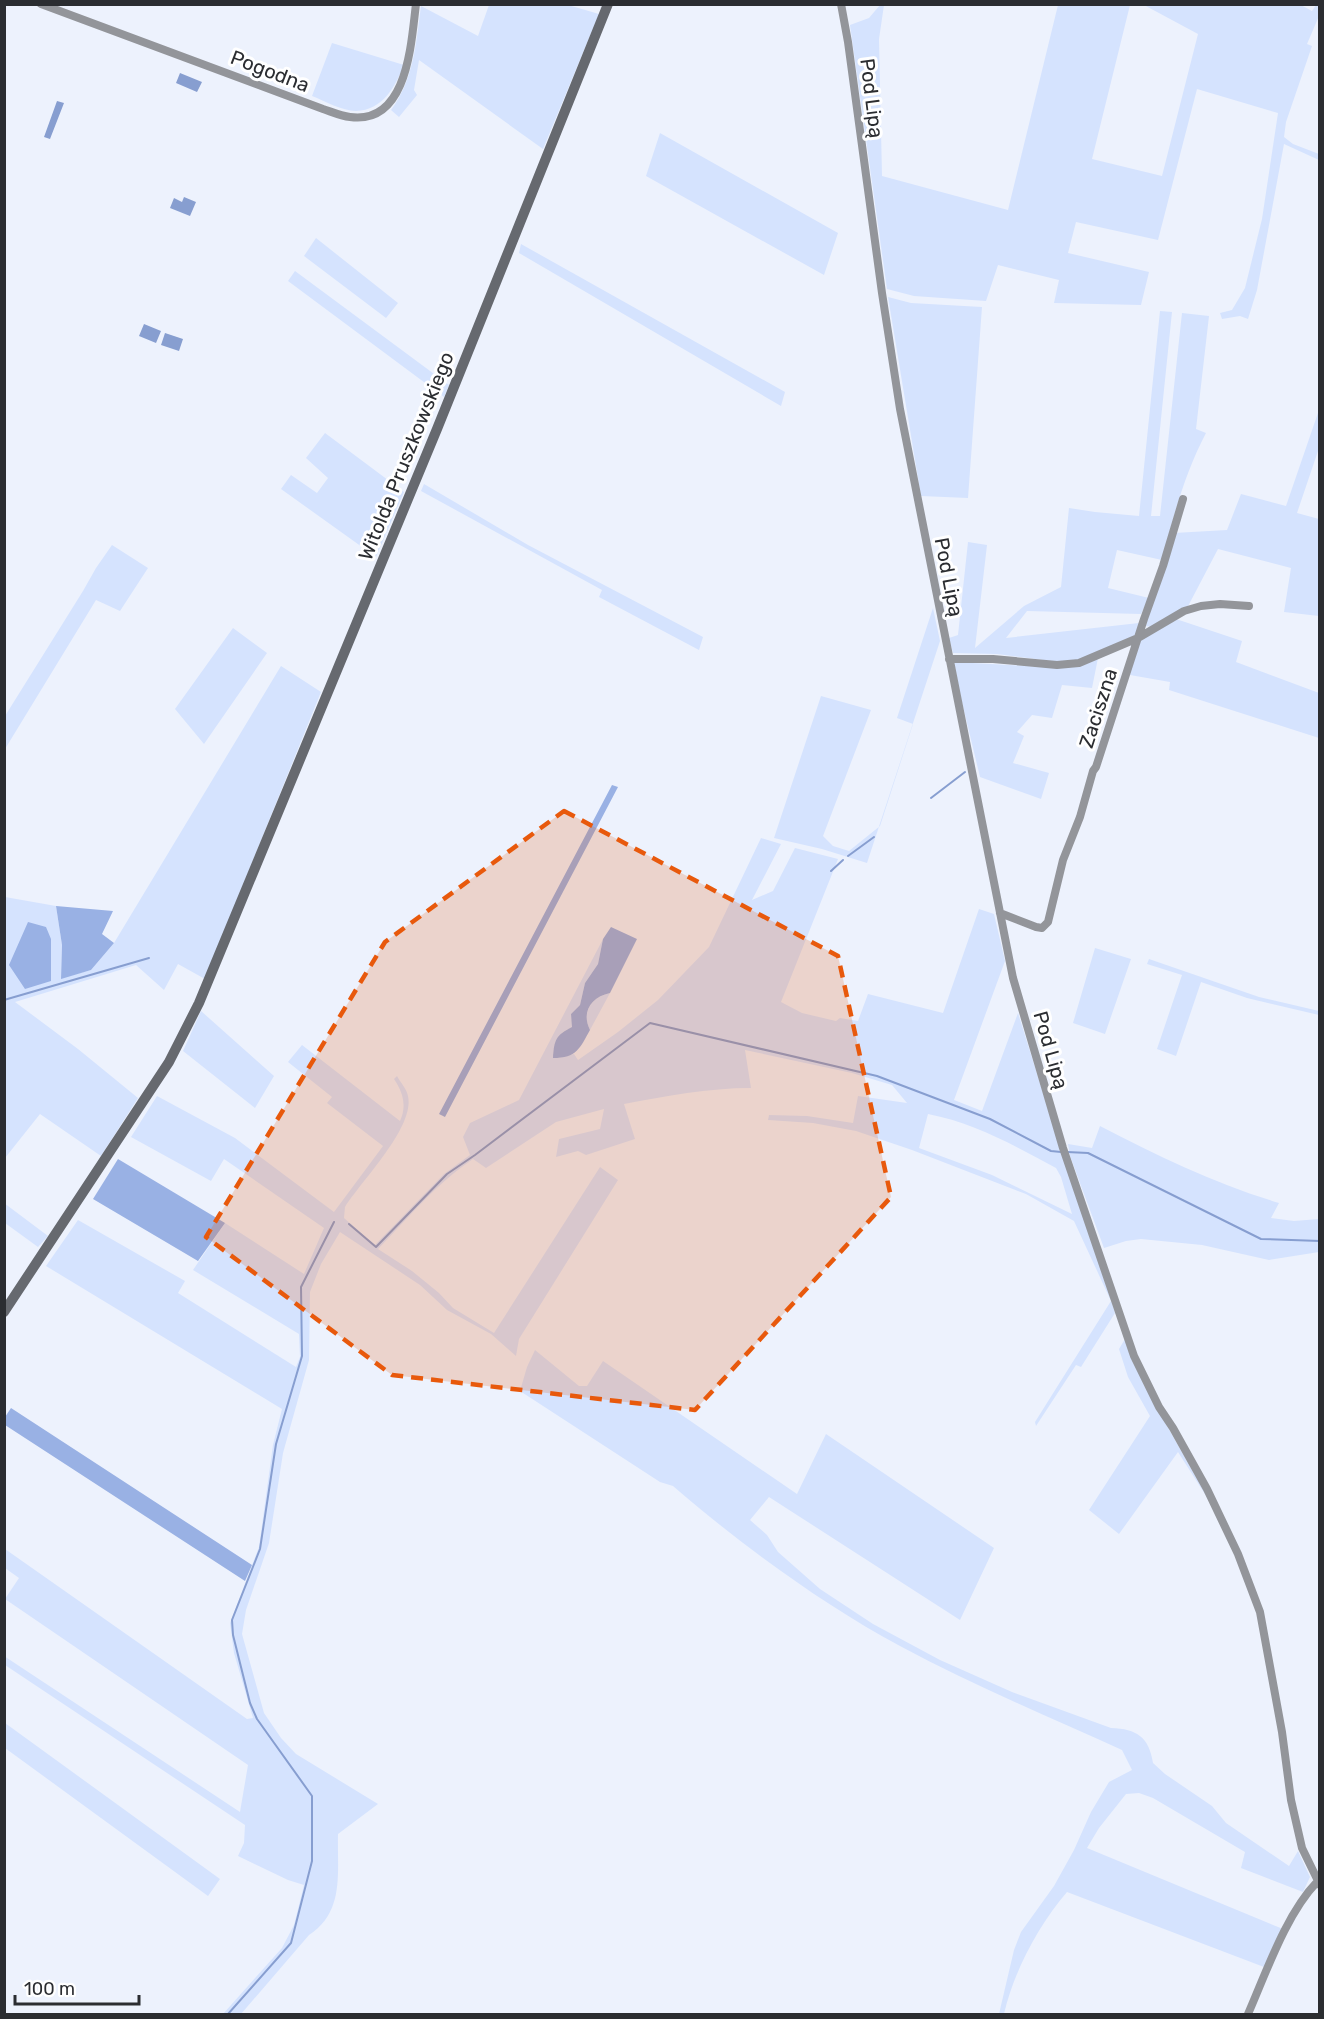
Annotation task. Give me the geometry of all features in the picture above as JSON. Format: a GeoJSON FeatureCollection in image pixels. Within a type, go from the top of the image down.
{"type":"FeatureCollection","features":[{"type":"Feature","properties":{"kind":"street","name":"Pogodna"},"geometry":{"type":"LineString","coordinates":[[41,4],[323,109],[351,117],[380,111],[401,86],[407,67],[416,4]]}},
{"type":"Feature","properties":{"kind":"street","name":"Witolda Pruszkowskiego"},"geometry":{"type":"LineString","coordinates":[[4,1312],[176,1051],[199,1003],[444,411],[608,4]]}},
{"type":"Feature","properties":{"kind":"street","name":"Pod Lipą"},"geometry":{"type":"LineString","coordinates":[[841,4],[898,398],[1013,978],[1065,1151],[1134,1356],[1159,1407],[1208,1489],[1238,1554],[1260,1612],[1282,1732],[1291,1800],[1302,1848],[1318,1884]]}},
{"type":"Feature","properties":{"kind":"street","name":"Zaciszna"},"geometry":{"type":"LineString","coordinates":[[1000,913],[1036,927],[1046,926],[1063,860],[1080,818],[1093,771],[1163,566],[1183,499]]}},
{"type":"Feature","properties":{"kind":"street"},"geometry":{"type":"LineString","coordinates":[[949,659],[1079,663],[1138,638],[1184,611],[1220,604],[1250,606]]}},
{"type":"Feature","properties":{"kind":"street"},"geometry":{"type":"LineString","coordinates":[[1248,2014],[1274,1953],[1306,1894],[1318,1884]]}},
{"type":"Feature","properties":{"kind":"highlighted area"},"geometry":{"type":"Polygon","coordinates":[[[564,811],[838,956],[891,1197],[695,1410],[392,1375],[206,1237],[385,942],[564,811]]]}},
{"type":"Feature","properties":{"kind":"shaded area"},"geometry":{"type":"Polygon","coordinates":[[[1299,4],[1312,11],[1316,5],[1319,5],[1319,16],[1307,44],[1312,46],[1286,122],[1284,137],[1293,144],[1319,154],[1319,160],[1284,144],[1257,290],[1248,319],[1240,316],[1222,319],[1220,313],[1232,310],[1245,288],[1262,219],[1278,113],[1197,89],[1158,240],[1076,222],[1068,253],[1149,272],[1141,305],[1054,303],[1059,280],[998,265],[986,301],[914,296],[887,289],[850,25],[869,18],[880,5],[884,5],[879,39],[882,176],[1008,210],[1058,5],[1130,5],[1092,159],[1162,176],[1198,34],[1144,5],[1299,4]]]}},
{"type":"Feature","properties":{"kind":"shaded area"},"geometry":{"type":"Polygon","coordinates":[[[489,5],[568,5],[599,14],[543,149],[419,60],[414,90],[417,95],[399,117],[391,110],[405,86],[409,73],[421,6],[478,36],[489,5]]]}},
{"type":"Feature","properties":{"kind":"shaded area"},"geometry":{"type":"Polygon","coordinates":[[[332,43],[404,65],[392,89],[381,102],[365,110],[351,111],[312,96],[332,43]]]}},
{"type":"Feature","properties":{"kind":"shaded area"},"geometry":{"type":"Polygon","coordinates":[[[180,73],[202,82],[197,92],[176,83],[180,73]]]}},
{"type":"Feature","properties":{"kind":"shaded area"},"geometry":{"type":"Polygon","coordinates":[[[57,101],[64,103],[50,139],[44,137],[57,101]]]}},
{"type":"Feature","properties":{"kind":"shaded area"},"geometry":{"type":"Polygon","coordinates":[[[660,133],[838,233],[824,275],[646,176],[660,133]]]}},
{"type":"Feature","properties":{"kind":"shaded area"},"geometry":{"type":"Polygon","coordinates":[[[184,197],[196,202],[190,216],[170,208],[174,198],[182,202],[184,197]]]}},
{"type":"Feature","properties":{"kind":"shaded area"},"geometry":{"type":"Polygon","coordinates":[[[316,238],[398,303],[386,318],[304,256],[316,238]]]}},
{"type":"Feature","properties":{"kind":"shaded area"},"geometry":{"type":"Polygon","coordinates":[[[521,244],[785,392],[781,406],[519,253],[521,244]]]}},
{"type":"Feature","properties":{"kind":"shaded area"},"geometry":{"type":"Polygon","coordinates":[[[295,271],[449,385],[444,397],[288,281],[295,271]]]}},
{"type":"Feature","properties":{"kind":"shaded area"},"geometry":{"type":"Polygon","coordinates":[[[888,297],[911,303],[982,307],[968,498],[921,496],[888,297]]]}},
{"type":"Feature","properties":{"kind":"shaded area"},"geometry":{"type":"Polygon","coordinates":[[[1160,311],[1172,312],[1151,516],[1160,516],[1182,313],[1209,316],[1196,429],[1206,433],[1175,511],[1162,560],[1117,550],[1108,588],[1149,598],[1141,614],[1027,611],[1006,638],[1139,623],[1136,636],[1078,661],[1059,662],[997,654],[953,653],[949,638],[958,635],[968,542],[987,545],[975,648],[1024,606],[1061,587],[1069,508],[1139,516],[1160,311]]]}},
{"type":"Feature","properties":{"kind":"shaded area"},"geometry":{"type":"Polygon","coordinates":[[[144,324],[161,331],[156,343],[139,336],[144,324]]]}},
{"type":"Feature","properties":{"kind":"shaded area"},"geometry":{"type":"Polygon","coordinates":[[[165,333],[183,339],[179,351],[161,345],[165,333]]]}},
{"type":"Feature","properties":{"kind":"shaded area"},"geometry":{"type":"Polygon","coordinates":[[[1319,410],[1319,448],[1297,513],[1319,519],[1319,616],[1284,612],[1291,568],[1218,549],[1186,610],[1151,627],[1146,626],[1174,533],[1227,530],[1241,494],[1286,506],[1319,410]]]}},
{"type":"Feature","properties":{"kind":"shaded area"},"geometry":{"type":"Polygon","coordinates":[[[325,433],[404,492],[376,557],[281,489],[291,475],[317,493],[328,478],[306,458],[325,433]]]}},
{"type":"Feature","properties":{"kind":"shaded area"},"geometry":{"type":"Polygon","coordinates":[[[424,484],[528,545],[703,637],[699,650],[599,597],[602,590],[421,491],[424,484]]]}},
{"type":"Feature","properties":{"kind":"shaded area"},"geometry":{"type":"Polygon","coordinates":[[[112,545],[148,568],[120,611],[96,600],[5,749],[5,716],[112,545]]]}},
{"type":"Feature","properties":{"kind":"shaded area"},"geometry":{"type":"Polygon","coordinates":[[[933,608],[940,641],[913,724],[897,718],[933,608]]]}},
{"type":"Feature","properties":{"kind":"shaded area"},"geometry":{"type":"Polygon","coordinates":[[[1176,619],[1242,641],[1236,662],[1319,693],[1319,738],[1169,690],[1170,682],[1130,675],[1139,639],[1176,619]]]}},
{"type":"Feature","properties":{"kind":"shaded area"},"geometry":{"type":"Polygon","coordinates":[[[233,628],[267,653],[204,744],[175,709],[233,628]]]}},
{"type":"Feature","properties":{"kind":"shaded area"},"geometry":{"type":"Polygon","coordinates":[[[1098,658],[1092,688],[1062,685],[1052,718],[1032,715],[1017,732],[1024,736],[1013,763],[1049,773],[1041,799],[980,777],[954,662],[1046,667],[1098,658]]]}},
{"type":"Feature","properties":{"kind":"shaded area"},"geometry":{"type":"Polygon","coordinates":[[[281,666],[321,692],[205,979],[178,964],[164,990],[136,965],[15,1002],[138,1098],[101,1156],[40,1114],[5,1158],[5,897],[56,906],[62,945],[61,978],[91,970],[114,943],[281,666]]]}},
{"type":"Feature","properties":{"kind":"shaded area"},"geometry":{"type":"Polygon","coordinates":[[[821,696],[871,710],[823,836],[833,846],[849,851],[879,827],[867,863],[822,849],[774,838],[821,696]]]}},
{"type":"Feature","properties":{"kind":"shaded area"},"geometry":{"type":"Polygon","coordinates":[[[913,724],[880,826],[879,827],[913,724]]]}},
{"type":"Feature","properties":{"kind":"shaded area"},"geometry":{"type":"Polygon","coordinates":[[[612,785],[618,787],[445,1117],[439,1114],[612,785]]]}},
{"type":"Feature","properties":{"kind":"shaded area"},"geometry":{"type":"Polygon","coordinates":[[[761,838],[781,844],[752,900],[773,891],[795,848],[838,859],[781,1002],[802,1013],[836,1021],[840,1018],[858,1021],[868,994],[943,1013],[979,909],[994,914],[1005,961],[954,1100],[982,1111],[1018,1013],[1115,1313],[1081,1367],[1076,1365],[1036,1426],[1035,1422],[1111,1301],[1074,1221],[1026,1194],[856,1131],[813,1123],[768,1120],[769,1115],[807,1116],[853,1123],[858,1096],[907,1103],[892,1085],[852,1073],[745,1050],[751,1088],[671,1095],[624,1104],[635,1139],[586,1155],[578,1151],[556,1157],[559,1139],[600,1129],[604,1109],[556,1122],[486,1168],[473,1159],[460,1168],[435,1190],[378,1249],[412,1271],[453,1308],[494,1333],[600,1167],[618,1180],[519,1339],[516,1356],[491,1334],[447,1310],[420,1285],[340,1232],[321,1264],[310,1292],[309,1360],[283,1453],[269,1543],[246,1610],[242,1634],[264,1713],[281,1738],[296,1754],[378,1804],[338,1834],[337,1890],[329,1915],[321,1926],[309,1935],[241,2014],[223,2014],[282,1948],[294,1925],[304,1885],[288,1880],[238,1856],[244,1843],[245,1825],[5,1665],[4,1656],[240,1812],[248,1765],[5,1599],[19,1578],[5,1568],[5,1549],[247,1719],[253,1718],[234,1653],[230,1623],[259,1547],[273,1445],[282,1409],[46,1266],[78,1220],[185,1281],[178,1293],[296,1367],[300,1357],[299,1334],[193,1270],[225,1223],[304,1274],[324,1228],[224,1159],[211,1181],[131,1137],[157,1096],[235,1138],[334,1212],[383,1146],[327,1103],[332,1097],[288,1062],[302,1045],[400,1121],[404,1105],[402,1094],[394,1079],[397,1076],[408,1096],[408,1109],[404,1123],[386,1153],[345,1207],[344,1218],[375,1245],[444,1174],[470,1155],[463,1137],[470,1123],[519,1100],[603,939],[598,964],[585,983],[580,1005],[571,1014],[573,1027],[561,1034],[557,1040],[553,1054],[558,1058],[574,1054],[578,1060],[618,1032],[658,1000],[709,947],[761,838]],[[928,1114],[919,1148],[992,1175],[1072,1214],[1056,1168],[994,1136],[928,1114]]]}},
{"type":"Feature","properties":{"kind":"shaded area"},"geometry":{"type":"Polygon","coordinates":[[[56,906],[113,911],[102,934],[114,943],[91,970],[61,979],[62,945],[56,906]]]}},
{"type":"Feature","properties":{"kind":"shaded area"},"geometry":{"type":"Polygon","coordinates":[[[28,922],[46,927],[51,939],[51,981],[25,989],[9,965],[28,922]]]}},
{"type":"Feature","properties":{"kind":"shaded area"},"geometry":{"type":"Polygon","coordinates":[[[611,927],[637,939],[610,993],[598,998],[587,1011],[587,1023],[590,1030],[580,1047],[573,1054],[553,1058],[557,1039],[572,1027],[571,1014],[580,1005],[585,983],[598,964],[603,939],[611,927]]]}},
{"type":"Feature","properties":{"kind":"shaded area"},"geometry":{"type":"Polygon","coordinates":[[[1095,948],[1131,959],[1105,1034],[1073,1023],[1095,948]]]}},
{"type":"Feature","properties":{"kind":"shaded area"},"geometry":{"type":"Polygon","coordinates":[[[1149,959],[1259,997],[1319,1011],[1319,1015],[1247,998],[1201,982],[1176,1056],[1157,1049],[1182,975],[1147,964],[1149,959]]]}},
{"type":"Feature","properties":{"kind":"shaded area"},"geometry":{"type":"Polygon","coordinates":[[[610,993],[590,1030],[587,1023],[589,1006],[598,998],[610,993]]]}},
{"type":"Feature","properties":{"kind":"shaded area"},"geometry":{"type":"Polygon","coordinates":[[[201,1011],[274,1076],[255,1108],[183,1051],[201,1011]]]}},
{"type":"Feature","properties":{"kind":"shaded area"},"geometry":{"type":"Polygon","coordinates":[[[1100,1126],[1188,1169],[1279,1203],[1271,1218],[1294,1221],[1319,1219],[1319,1252],[1269,1260],[1202,1245],[1141,1239],[1104,1248],[1070,1156],[1068,1144],[1092,1148],[1100,1126]]]}},
{"type":"Feature","properties":{"kind":"shaded area"},"geometry":{"type":"Polygon","coordinates":[[[118,1159],[225,1223],[198,1261],[93,1199],[118,1159]]]}},
{"type":"Feature","properties":{"kind":"shaded area"},"geometry":{"type":"Polygon","coordinates":[[[4,1203],[48,1236],[38,1247],[5,1223],[4,1203]]]}},
{"type":"Feature","properties":{"kind":"shaded area"},"geometry":{"type":"Polygon","coordinates":[[[1125,1339],[1144,1385],[1210,1502],[1178,1452],[1119,1534],[1089,1510],[1150,1416],[1128,1377],[1119,1349],[1125,1339]]]}},
{"type":"Feature","properties":{"kind":"shaded area"},"geometry":{"type":"Polygon","coordinates":[[[535,1350],[579,1386],[587,1386],[603,1361],[797,1494],[826,1434],[994,1548],[960,1620],[769,1497],[750,1520],[767,1535],[778,1552],[820,1589],[873,1624],[940,1660],[1012,1692],[1111,1728],[1135,1733],[1145,1741],[1153,1763],[1165,1774],[1212,1806],[1226,1823],[1289,1866],[1298,1851],[1310,1877],[1303,1892],[1241,1868],[1245,1852],[1153,1798],[1139,1793],[1126,1794],[1099,1828],[1087,1848],[1283,1929],[1264,1967],[1067,1892],[1046,1919],[1028,1950],[1008,1998],[1004,2014],[999,2014],[1014,1950],[1021,1932],[1054,1886],[1091,1812],[1109,1782],[1132,1770],[1122,1750],[982,1687],[900,1646],[782,1572],[673,1486],[660,1482],[520,1391],[535,1350]]]}},
{"type":"Feature","properties":{"kind":"shaded area"},"geometry":{"type":"Polygon","coordinates":[[[11,1408],[252,1565],[245,1581],[5,1425],[5,1417],[11,1408]]]}},
{"type":"Feature","properties":{"kind":"shaded area"},"geometry":{"type":"Polygon","coordinates":[[[5,1723],[220,1879],[208,1896],[5,1748],[5,1723]]]}},
{"type":"Feature","properties":{"kind":"waterway"},"geometry":{"type":"LineString","coordinates":[[931,798],[965,772]]}},
{"type":"Feature","properties":{"kind":"waterway"},"geometry":{"type":"LineString","coordinates":[[848,856],[874,837]]}},
{"type":"Feature","properties":{"kind":"waterway"},"geometry":{"type":"LineString","coordinates":[[831,871],[843,860]]}},
{"type":"Feature","properties":{"kind":"waterway"},"geometry":{"type":"LineString","coordinates":[[4,1000],[149,958]]}},
{"type":"Feature","properties":{"kind":"waterway"},"geometry":{"type":"LineString","coordinates":[[349,1224],[376,1247],[447,1174],[650,1023],[877,1076],[990,1119],[1051,1151],[1061,1152]]}},
{"type":"Feature","properties":{"kind":"waterway"},"geometry":{"type":"LineString","coordinates":[[1067,1152],[1088,1153],[1261,1239],[1320,1241]]}},
{"type":"Feature","properties":{"kind":"waterway"},"geometry":{"type":"LineString","coordinates":[[228,2014],[291,1943],[312,1861],[312,1796],[257,1719],[250,1703],[233,1635],[232,1620],[260,1549],[276,1444],[302,1356],[301,1287],[334,1222]]}}]}
